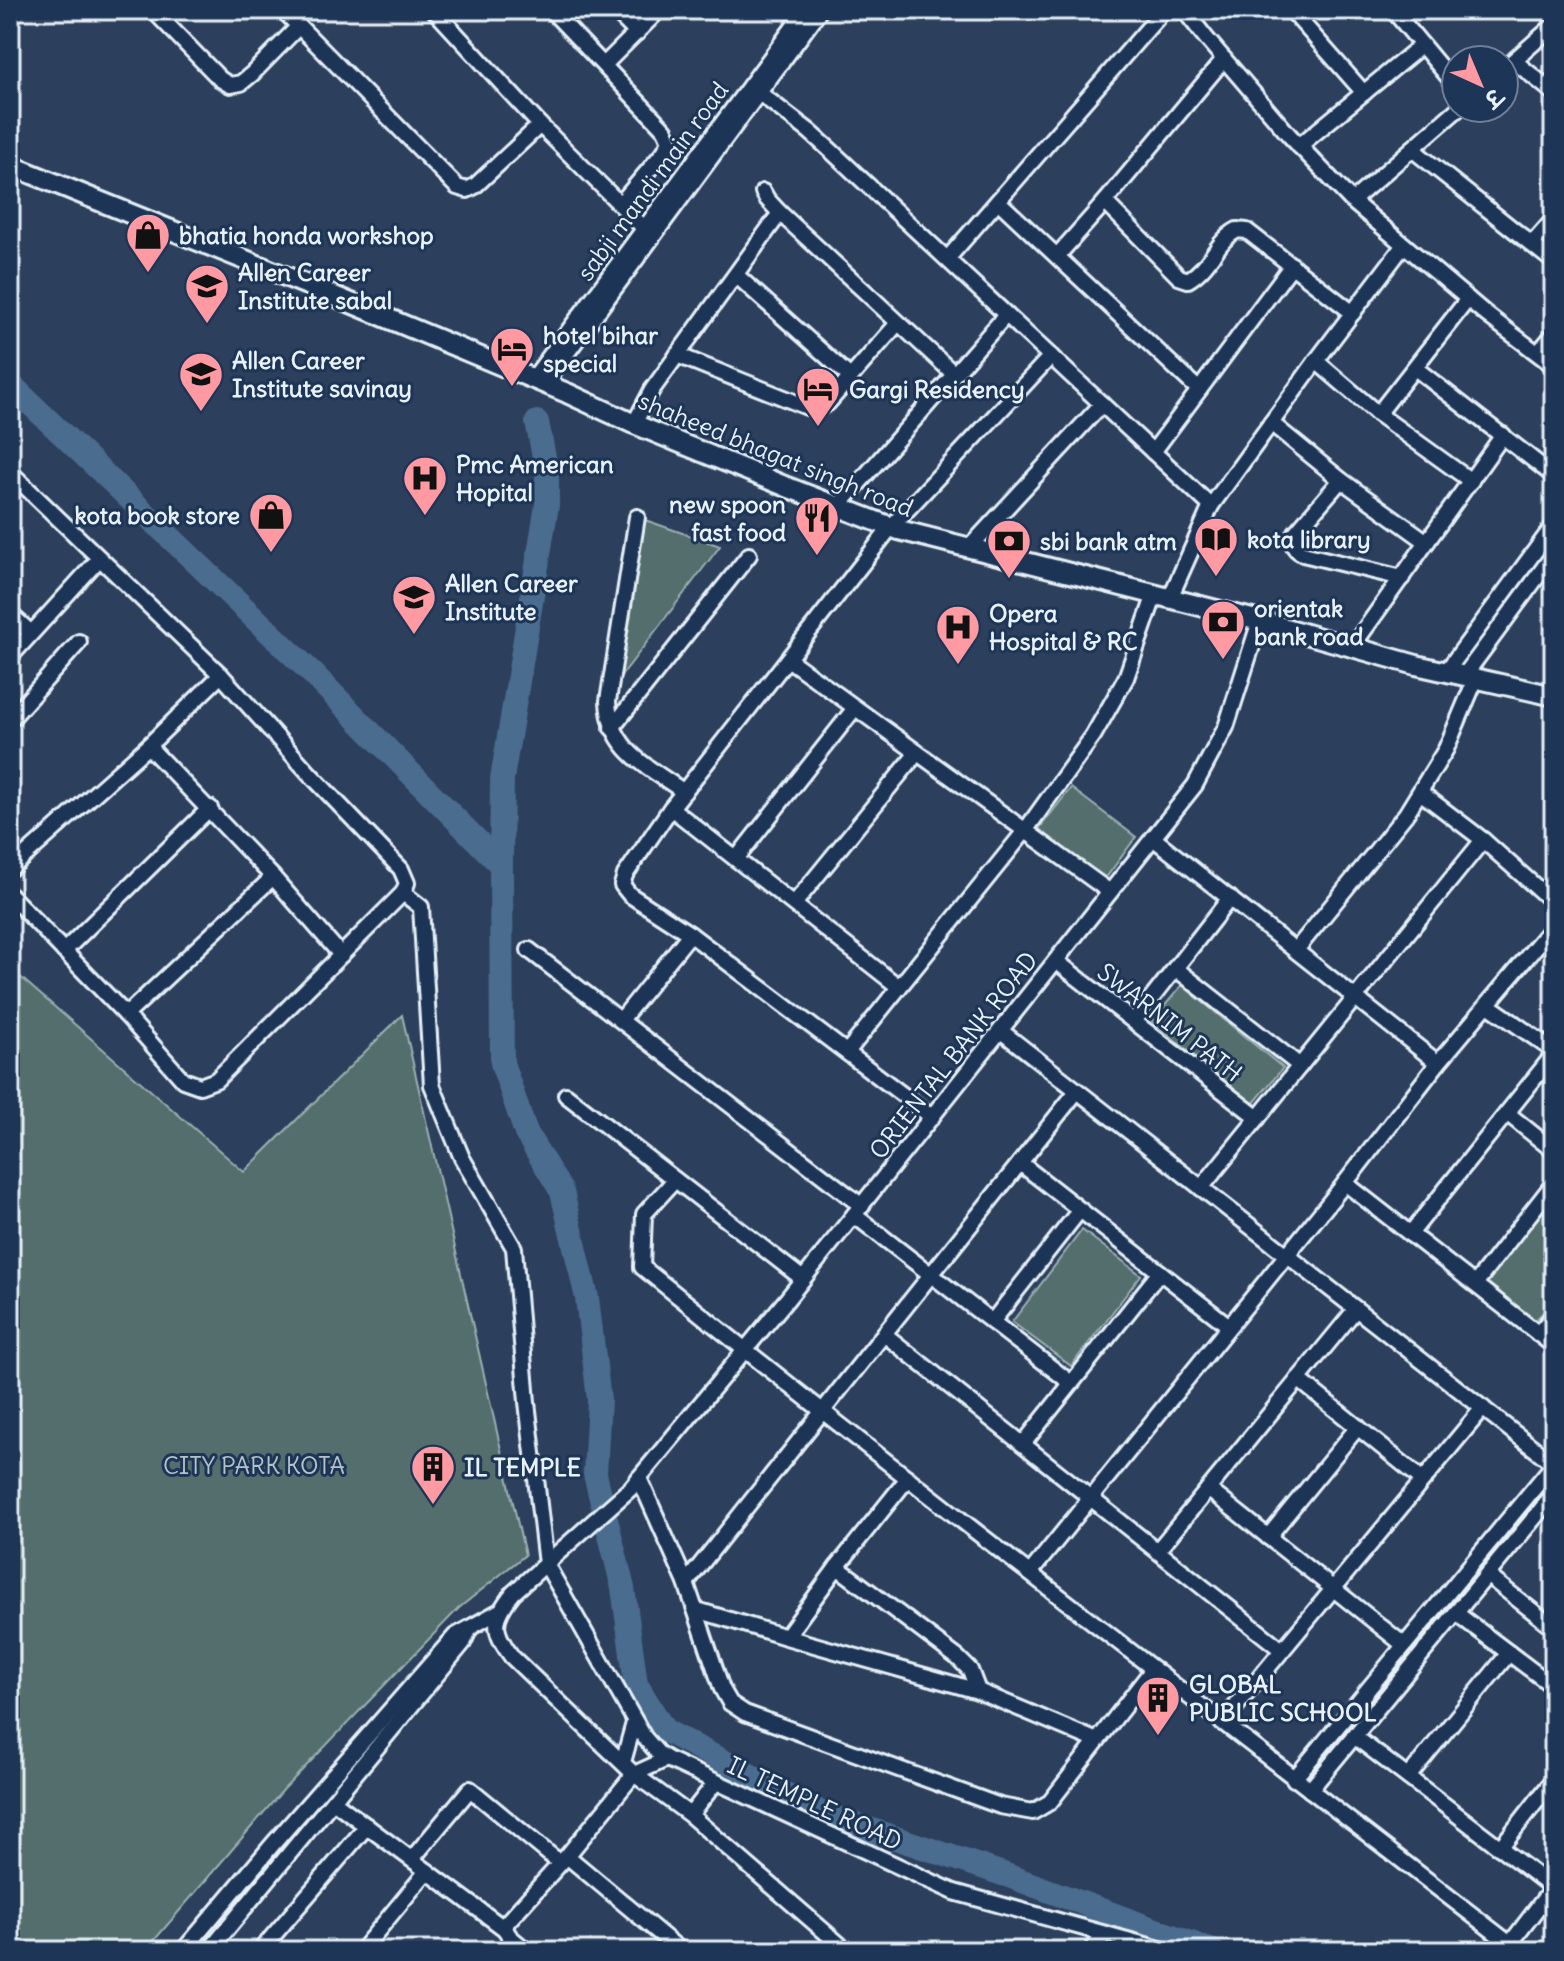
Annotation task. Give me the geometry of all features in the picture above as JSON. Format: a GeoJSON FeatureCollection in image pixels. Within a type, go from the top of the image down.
{"type":"FeatureCollection","features":[{"type":"Feature","properties":{"kind":"street"},"geometry":{"type":"LineString","coordinates":[[153,10],[220,79],[230,85],[241,83],[252,74],[298,27]]}},
{"type":"Feature","properties":{"kind":"street"},"geometry":{"type":"LineString","coordinates":[[283,10],[457,187],[467,190],[475,186],[540,125]]}},
{"type":"Feature","properties":{"kind":"street"},"geometry":{"type":"LineString","coordinates":[[434,10],[540,125],[648,233]]}},
{"type":"Feature","properties":{"kind":"street"},"geometry":{"type":"LineString","coordinates":[[551,10],[665,130],[670,141],[620,204]]}},
{"type":"Feature","properties":{"kind":"street"},"geometry":{"type":"LineString","coordinates":[[614,10],[637,33]]}},
{"type":"Feature","properties":{"kind":"street"},"geometry":{"type":"LineString","coordinates":[[604,65],[659,10]]}},
{"type":"Feature","properties":{"kind":"street","name":"sabji mandi main road"},"geometry":{"type":"LineString","coordinates":[[539,381],[754,90],[806,10]]}},
{"type":"Feature","properties":{"kind":"street"},"geometry":{"type":"LineString","coordinates":[[820,10],[754,90],[809,131],[1211,506]]}},
{"type":"Feature","properties":{"kind":"street"},"geometry":{"type":"LineString","coordinates":[[948,258],[1164,10]]}},
{"type":"Feature","properties":{"kind":"street"},"geometry":{"type":"LineString","coordinates":[[1184,10],[1299,146],[1352,201],[1468,299],[1554,366]]}},
{"type":"Feature","properties":{"kind":"street"},"geometry":{"type":"LineString","coordinates":[[1291,10],[1364,93]]}},
{"type":"Feature","properties":{"kind":"street"},"geometry":{"type":"LineString","coordinates":[[1393,10],[1440,67]]}},
{"type":"Feature","properties":{"kind":"street"},"geometry":{"type":"LineString","coordinates":[[1520,55],[1554,25]]}},
{"type":"Feature","properties":{"kind":"street"},"geometry":{"type":"LineString","coordinates":[[1299,146],[1422,45]]}},
{"type":"Feature","properties":{"kind":"street"},"geometry":{"type":"LineString","coordinates":[[1057,256],[1224,59]]}},
{"type":"Feature","properties":{"kind":"street"},"geometry":{"type":"LineString","coordinates":[[1520,72],[1554,93]]}},
{"type":"Feature","properties":{"kind":"street"},"geometry":{"type":"LineString","coordinates":[[1352,201],[1441,124]]}},
{"type":"Feature","properties":{"kind":"street"},"geometry":{"type":"LineString","coordinates":[[1412,149],[1554,262]]}},
{"type":"Feature","properties":{"kind":"street","name":"shaheed bhagat singh road"},"geometry":{"type":"LineString","coordinates":[[10,165],[539,381],[634,424],[891,527],[1352,647],[1554,696]]}},
{"type":"Feature","properties":{"kind":"street"},"geometry":{"type":"LineString","coordinates":[[763,192],[780,213],[953,373]]}},
{"type":"Feature","properties":{"kind":"street"},"geometry":{"type":"LineString","coordinates":[[998,201],[1199,390]]}},
{"type":"Feature","properties":{"kind":"street"},"geometry":{"type":"LineString","coordinates":[[1105,202],[1179,277],[1188,280],[1201,272],[1227,235],[1237,230],[1247,231],[1353,313]]}},
{"type":"Feature","properties":{"kind":"street"},"geometry":{"type":"LineString","coordinates":[[634,424],[652,390],[780,213]]}},
{"type":"Feature","properties":{"kind":"street"},"geometry":{"type":"LineString","coordinates":[[1532,244],[1554,219]]}},
{"type":"Feature","properties":{"kind":"street"},"geometry":{"type":"LineString","coordinates":[[847,1052],[1025,831],[1093,736],[1126,678],[1162,596],[1211,506],[1404,245]]}},
{"type":"Feature","properties":{"kind":"street"},"geometry":{"type":"LineString","coordinates":[[1153,452],[1292,265]]}},
{"type":"Feature","properties":{"kind":"street"},"geometry":{"type":"LineString","coordinates":[[736,275],[850,377]]}},
{"type":"Feature","properties":{"kind":"street"},"geometry":{"type":"LineString","coordinates":[[1378,414],[1468,299]]}},
{"type":"Feature","properties":{"kind":"street"},"geometry":{"type":"LineString","coordinates":[[838,507],[1006,315]]}},
{"type":"Feature","properties":{"kind":"street"},"geometry":{"type":"LineString","coordinates":[[677,355],[807,407],[818,408],[828,403],[898,323]]}},
{"type":"Feature","properties":{"kind":"street"},"geometry":{"type":"LineString","coordinates":[[1538,353],[1554,334]]}},
{"type":"Feature","properties":{"kind":"street"},"geometry":{"type":"LineString","coordinates":[[932,1117],[690,934],[630,895],[622,885],[625,875],[671,808],[891,527],[1051,356]]}},
{"type":"Feature","properties":{"kind":"street"},"geometry":{"type":"LineString","coordinates":[[1316,361],[1378,414],[1471,481]]}},
{"type":"Feature","properties":{"kind":"street"},"geometry":{"type":"LineString","coordinates":[[1415,368],[1554,476]]}},
{"type":"Feature","properties":{"kind":"street"},"geometry":{"type":"LineString","coordinates":[[968,549],[1102,404]]}},
{"type":"Feature","properties":{"kind":"street"},"geometry":{"type":"LineString","coordinates":[[1271,423],[1341,480],[1427,542]]}},
{"type":"Feature","properties":{"kind":"street"},"geometry":{"type":"LineString","coordinates":[[1352,647],[1503,435]]}},
{"type":"Feature","properties":{"kind":"street"},"geometry":{"type":"LineString","coordinates":[[10,472],[221,675],[401,869],[407,883],[403,893],[216,1080],[200,1086],[183,1080],[126,1015],[10,895]]}},
{"type":"Feature","properties":{"kind":"street"},"geometry":{"type":"LineString","coordinates":[[1341,480],[1296,532],[1292,545],[1303,554],[1402,578]]}},
{"type":"Feature","properties":{"kind":"street"},"geometry":{"type":"LineString","coordinates":[[637,517],[608,701],[612,728],[631,754],[684,792]]}},
{"type":"Feature","properties":{"kind":"street"},"geometry":{"type":"LineString","coordinates":[[1296,950],[1406,814],[1420,792],[1446,749],[1462,675],[1554,525]]}},
{"type":"Feature","properties":{"kind":"street"},"geometry":{"type":"LineString","coordinates":[[1462,675],[1554,554]]}},
{"type":"Feature","properties":{"kind":"street"},"geometry":{"type":"LineString","coordinates":[[612,728],[749,555]]}},
{"type":"Feature","properties":{"kind":"street"},"geometry":{"type":"LineString","coordinates":[[10,657],[99,559]]}},
{"type":"Feature","properties":{"kind":"street"},"geometry":{"type":"LineString","coordinates":[[10,614],[31,633]]}},
{"type":"Feature","properties":{"kind":"street","name":"ORIENTAL BANK ROAD"},"geometry":{"type":"LineString","coordinates":[[183,1951],[455,1636],[498,1612],[513,1593],[635,1483],[745,1351],[1195,785],[1226,727],[1260,621]]}},
{"type":"Feature","properties":{"kind":"street"},"geometry":{"type":"LineString","coordinates":[[10,720],[79,642]]}},
{"type":"Feature","properties":{"kind":"street"},"geometry":{"type":"LineString","coordinates":[[788,659],[1110,892]]}},
{"type":"Feature","properties":{"kind":"street"},"geometry":{"type":"LineString","coordinates":[[10,869],[148,746],[221,675]]}},
{"type":"Feature","properties":{"kind":"street"},"geometry":{"type":"LineString","coordinates":[[736,859],[855,708]]}},
{"type":"Feature","properties":{"kind":"street"},"geometry":{"type":"LineString","coordinates":[[148,746],[210,808],[341,955]]}},
{"type":"Feature","properties":{"kind":"street"},"geometry":{"type":"LineString","coordinates":[[794,904],[917,753]]}},
{"type":"Feature","properties":{"kind":"street"},"geometry":{"type":"LineString","coordinates":[[1420,792],[1483,840],[1554,903]]}},
{"type":"Feature","properties":{"kind":"street"},"geometry":{"type":"LineString","coordinates":[[64,951],[210,808]]}},
{"type":"Feature","properties":{"kind":"street"},"geometry":{"type":"LineString","coordinates":[[671,808],[899,987]]}},
{"type":"Feature","properties":{"kind":"street"},"geometry":{"type":"LineString","coordinates":[[1153,838],[1438,1063]]}},
{"type":"Feature","properties":{"kind":"street"},"geometry":{"type":"LineString","coordinates":[[1201,1188],[1483,840]]}},
{"type":"Feature","properties":{"kind":"street"},"geometry":{"type":"LineString","coordinates":[[126,1015],[273,877]]}},
{"type":"Feature","properties":{"kind":"street"},"geometry":{"type":"LineString","coordinates":[[403,893],[421,907],[432,1085],[462,1158],[514,1248],[527,1402],[546,1564]]}},
{"type":"Feature","properties":{"kind":"street"},"geometry":{"type":"LineString","coordinates":[[1134,1021],[1230,898]]}},
{"type":"Feature","properties":{"kind":"street"},"geometry":{"type":"LineString","coordinates":[[1030,1573],[1438,1063],[1554,925]]}},
{"type":"Feature","properties":{"kind":"street"},"geometry":{"type":"LineString","coordinates":[[621,1020],[690,934]]}},
{"type":"Feature","properties":{"kind":"street"},"geometry":{"type":"LineString","coordinates":[[529,950],[858,1210],[931,1275],[1071,1383]]}},
{"type":"Feature","properties":{"kind":"street","name":"SWARNIM PATH"},"geometry":{"type":"LineString","coordinates":[[1056,961],[1258,1118]]}},
{"type":"Feature","properties":{"kind":"street"},"geometry":{"type":"LineString","coordinates":[[1175,968],[1300,1066]]}},
{"type":"Feature","properties":{"kind":"street"},"geometry":{"type":"LineString","coordinates":[[1410,1234],[1554,1053],[1488,1005]]}},
{"type":"Feature","properties":{"kind":"street"},"geometry":{"type":"LineString","coordinates":[[1001,1031],[1554,1464],[1294,1779]]}},
{"type":"Feature","properties":{"kind":"street"},"geometry":{"type":"LineString","coordinates":[[686,1583],[1077,1091]]}},
{"type":"Feature","properties":{"kind":"street"},"geometry":{"type":"LineString","coordinates":[[566,1095],[803,1279]]}},
{"type":"Feature","properties":{"kind":"street"},"geometry":{"type":"LineString","coordinates":[[1507,1113],[1554,1151]]}},
{"type":"Feature","properties":{"kind":"street"},"geometry":{"type":"LineString","coordinates":[[1020,1163],[1229,1326]]}},
{"type":"Feature","properties":{"kind":"street"},"geometry":{"type":"LineString","coordinates":[[675,1180],[644,1214],[642,1267],[745,1351],[1514,1948],[1553,1887],[1354,1736]]}},
{"type":"Feature","properties":{"kind":"street"},"geometry":{"type":"LineString","coordinates":[[1345,1183],[1554,1346]]}},
{"type":"Feature","properties":{"kind":"street"},"geometry":{"type":"LineString","coordinates":[[1475,1284],[1554,1183]]}},
{"type":"Feature","properties":{"kind":"street"},"geometry":{"type":"LineString","coordinates":[[992,1322],[1080,1210]]}},
{"type":"Feature","properties":{"kind":"street"},"geometry":{"type":"LineString","coordinates":[[1023,1444],[1160,1272]]}},
{"type":"Feature","properties":{"kind":"street"},"geometry":{"type":"LineString","coordinates":[[1158,1550],[1356,1309]]}},
{"type":"Feature","properties":{"kind":"street"},"geometry":{"type":"LineString","coordinates":[[1538,1334],[1554,1315]]}},
{"type":"Feature","properties":{"kind":"street"},"geometry":{"type":"LineString","coordinates":[[884,1334],[1282,1650]]}},
{"type":"Feature","properties":{"kind":"street"},"geometry":{"type":"LineString","coordinates":[[1298,1379],[1423,1480]]}},
{"type":"Feature","properties":{"kind":"street"},"geometry":{"type":"LineString","coordinates":[[1222,1723],[1483,1408]]}},
{"type":"Feature","properties":{"kind":"street"},"geometry":{"type":"LineString","coordinates":[[1268,1537],[1358,1427]]}},
{"type":"Feature","properties":{"kind":"street"},"geometry":{"type":"LineString","coordinates":[[786,1637],[908,1478]]}},
{"type":"Feature","properties":{"kind":"street"},"geometry":{"type":"LineString","coordinates":[[635,1483],[686,1583],[722,1689],[730,1703],[745,1713],[1000,1806],[1033,1812],[1050,1802],[1153,1669]]}},
{"type":"Feature","properties":{"kind":"street"},"geometry":{"type":"LineString","coordinates":[[1208,1489],[1404,1645]]}},
{"type":"Feature","properties":{"kind":"street"},"geometry":{"type":"LineString","coordinates":[[1310,1790],[1554,1494]]}},
{"type":"Feature","properties":{"kind":"street","name":"IL TEMPLE ROAD"},"geometry":{"type":"LineString","coordinates":[[546,1564],[634,1723],[652,1747],[667,1759],[954,1892],[1167,1951]]}},
{"type":"Feature","properties":{"kind":"street"},"geometry":{"type":"LineString","coordinates":[[837,1567],[958,1658],[970,1670],[978,1691]]}},
{"type":"Feature","properties":{"kind":"street"},"geometry":{"type":"LineString","coordinates":[[1487,1575],[1554,1628]]}},
{"type":"Feature","properties":{"kind":"street"},"geometry":{"type":"LineString","coordinates":[[697,1610],[978,1691],[1097,1741]]}},
{"type":"Feature","properties":{"kind":"street"},"geometry":{"type":"LineString","coordinates":[[498,1612],[498,1638],[512,1657],[634,1774],[690,1815],[847,1951]]}},
{"type":"Feature","properties":{"kind":"street"},"geometry":{"type":"LineString","coordinates":[[1456,1613],[1554,1687]]}},
{"type":"Feature","properties":{"kind":"street"},"geometry":{"type":"LineString","coordinates":[[209,1951],[463,1643],[469,1630]]}},
{"type":"Feature","properties":{"kind":"street"},"geometry":{"type":"LineString","coordinates":[[1408,1777],[1509,1653]]}},
{"type":"Feature","properties":{"kind":"street"},"geometry":{"type":"LineString","coordinates":[[623,1762],[634,1723]]}},
{"type":"Feature","properties":{"kind":"street"},"geometry":{"type":"LineString","coordinates":[[505,1929],[507,1922],[634,1774],[667,1759]]}},
{"type":"Feature","properties":{"kind":"street"},"geometry":{"type":"LineString","coordinates":[[1500,1848],[1554,1779]]}},
{"type":"Feature","properties":{"kind":"street"},"geometry":{"type":"LineString","coordinates":[[690,1815],[716,1782]]}},
{"type":"Feature","properties":{"kind":"street"},"geometry":{"type":"LineString","coordinates":[[412,1859],[470,1789],[681,1951]]}},
{"type":"Feature","properties":{"kind":"street"},"geometry":{"type":"LineString","coordinates":[[333,1801],[505,1929],[527,1951]]}},
{"type":"Feature","properties":{"kind":"street"},"geometry":{"type":"LineString","coordinates":[[260,1951],[367,1826]]}},
{"type":"Feature","properties":{"kind":"street"},"geometry":{"type":"LineString","coordinates":[[361,1951],[427,1871]]}},
{"type":"Feature","properties":{"kind":"street"},"geometry":{"type":"LineString","coordinates":[[1091,1951],[1105,1934]]}},
{"type":"Feature","properties":{"kind":"green space"},"geometry":{"type":"Polygon","coordinates":[[[645,520],[720,546],[619,679],[645,520]]]}},
{"type":"Feature","properties":{"kind":"green space"},"geometry":{"type":"Polygon","coordinates":[[[1071,788],[1136,837],[1105,879],[1039,829],[1071,788]]]}},
{"type":"Feature","properties":{"kind":"green space","name":"CITY PARK KOTA"},"geometry":{"type":"Polygon","coordinates":[[[10,968],[244,1172],[402,1015],[525,1555],[459,1608],[284,1789],[145,1951],[10,1951],[10,968]]]}},
{"type":"Feature","properties":{"kind":"green space"},"geometry":{"type":"Polygon","coordinates":[[[1182,985],[1283,1068],[1253,1104],[1152,1021],[1182,985]]]}},
{"type":"Feature","properties":{"kind":"green space"},"geometry":{"type":"Polygon","coordinates":[[[1554,1195],[1554,1300],[1535,1321],[1487,1282],[1554,1195]]]}},
{"type":"Feature","properties":{"kind":"green space"},"geometry":{"type":"Polygon","coordinates":[[[1082,1230],[1141,1275],[1071,1366],[1012,1322],[1082,1230]]]}},
{"type":"Feature","properties":{"kind":"waterway"},"geometry":{"type":"LineString","coordinates":[[10,384],[313,674],[501,865],[502,1063],[526,1133],[562,1192],[587,1298],[599,1400],[595,1474],[623,1588],[636,1684],[664,1730],[824,1814],[1006,1875],[1213,1951]]}},
{"type":"Feature","properties":{"kind":"waterway"},"geometry":{"type":"LineString","coordinates":[[501,865],[502,779],[547,505],[547,472],[537,422]]}},
{"type":"Feature","properties":{"kind":"place","name":"bhatia honda workshop"},"geometry":{"type":"Point","coordinates":[148,274]}},
{"type":"Feature","properties":{"kind":"place","name":"Allen Career Institute sabal"},"geometry":{"type":"Point","coordinates":[207,325]}},
{"type":"Feature","properties":{"kind":"place","name":"hotel bihar special"},"geometry":{"type":"Point","coordinates":[512,388]}},
{"type":"Feature","properties":{"kind":"place","name":"Allen Career Institute savinay"},"geometry":{"type":"Point","coordinates":[201,413]}},
{"type":"Feature","properties":{"kind":"place","name":"Gargi Residency"},"geometry":{"type":"Point","coordinates":[818,428]}},
{"type":"Feature","properties":{"kind":"place","name":"Pmc American Hopital"},"geometry":{"type":"Point","coordinates":[425,517]}},
{"type":"Feature","properties":{"kind":"place","name":"kota book store"},"geometry":{"type":"Point","coordinates":[271,554]}},
{"type":"Feature","properties":{"kind":"place","name":"new spoon fast food"},"geometry":{"type":"Point","coordinates":[817,557]}},
{"type":"Feature","properties":{"kind":"place","name":"kota library"},"geometry":{"type":"Point","coordinates":[1216,578]}},
{"type":"Feature","properties":{"kind":"place","name":"sbi bank atm"},"geometry":{"type":"Point","coordinates":[1009,580]}},
{"type":"Feature","properties":{"kind":"place","name":"Allen Career Institute"},"geometry":{"type":"Point","coordinates":[414,636]}},
{"type":"Feature","properties":{"kind":"place","name":"orientak bank road"},"geometry":{"type":"Point","coordinates":[1223,661]}},
{"type":"Feature","properties":{"kind":"place","name":"Opera Hospital & RC"},"geometry":{"type":"Point","coordinates":[958,666]}},
{"type":"Feature","properties":{"kind":"place","name":"IL TEMPLE"},"geometry":{"type":"Point","coordinates":[433,1506]}},
{"type":"Feature","properties":{"kind":"place","name":"GLOBAL PUBLIC SCHOOL"},"geometry":{"type":"Point","coordinates":[1158,1737]}}]}
